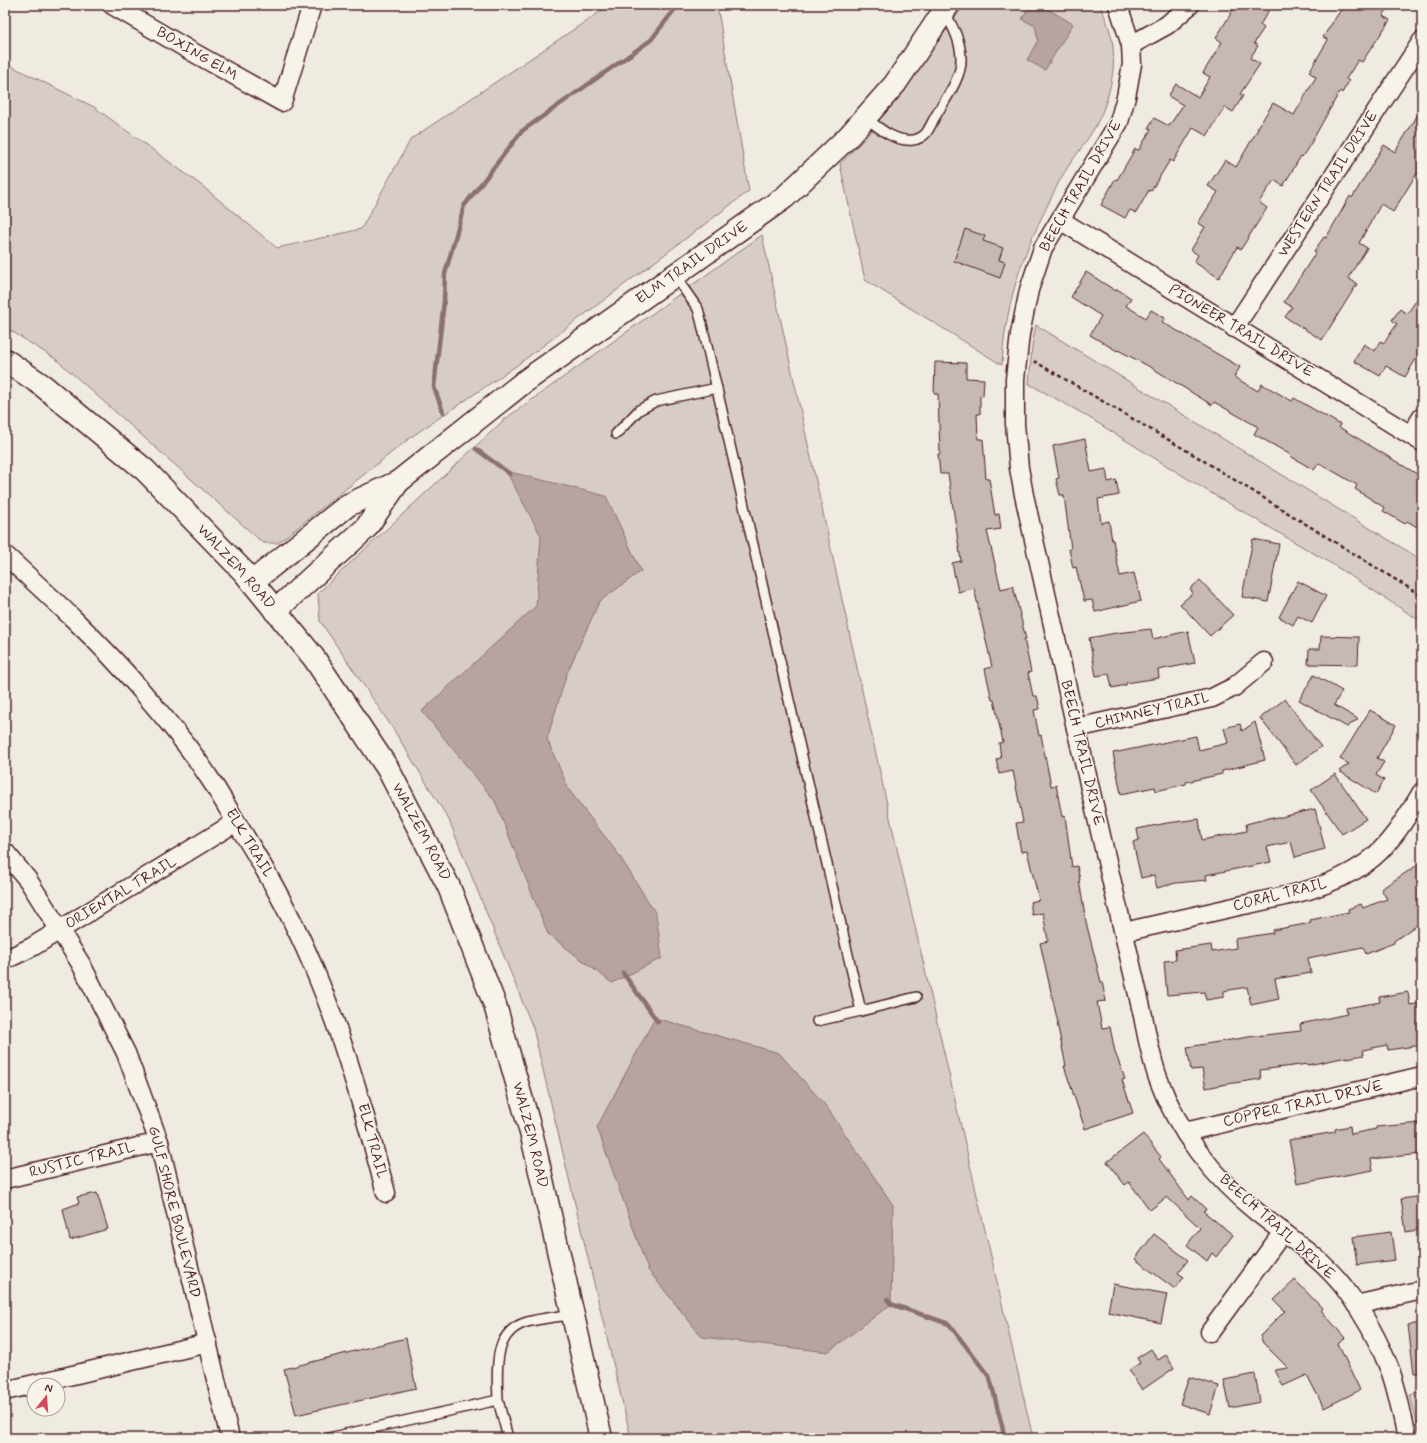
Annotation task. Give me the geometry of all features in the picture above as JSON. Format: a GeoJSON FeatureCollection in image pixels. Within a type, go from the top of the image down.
{"type":"FeatureCollection","features":[{"type":"Feature","properties":{"kind":"main road","name":"ELM TRAIL DRIVE"},"geometry":{"type":"LineString","coordinates":[[252,582],[348,505],[398,482],[524,382],[785,198],[848,137],[894,84],[946,8]]}},
{"type":"Feature","properties":{"kind":"main road","name":"WALZEM ROAD"},"geometry":{"type":"LineString","coordinates":[[5,360],[42,385],[146,470],[244,572],[314,658],[388,769],[450,886],[495,1004],[532,1136],[601,1438]]}},
{"type":"Feature","properties":{"kind":"main road","name":"ELM TRAIL DRIVE"},"geometry":{"type":"LineString","coordinates":[[275,611],[366,528],[398,482]]}},
{"type":"Feature","properties":{"kind":"street","name":"BOXING ELM"},"geometry":{"type":"LineString","coordinates":[[112,5],[188,50],[282,102],[312,5]]}},
{"type":"Feature","properties":{"kind":"street","name":"BEECH TRAIL DRIVE"},"geometry":{"type":"LineString","coordinates":[[1118,5],[1131,45],[1132,64],[1126,97],[1119,122],[1043,248],[1029,290],[1020,334],[1015,379],[1015,424],[1019,468],[1076,728],[1124,932],[1149,1048],[1158,1078],[1171,1107],[1185,1132],[1208,1164],[1229,1188],[1257,1212],[1303,1246],[1324,1265],[1356,1305],[1372,1332],[1390,1370],[1407,1438]]}},
{"type":"Feature","properties":{"kind":"street"},"geometry":{"type":"LineString","coordinates":[[1131,45],[1167,25],[1190,5]]}},
{"type":"Feature","properties":{"kind":"street","name":"WESTERN TRAIL DRIVE"},"geometry":{"type":"LineString","coordinates":[[1234,328],[1422,41]]}},
{"type":"Feature","properties":{"kind":"street","name":"PIONEER TRAIL DRIVE"},"geometry":{"type":"LineString","coordinates":[[1060,220],[1234,328],[1416,438]]}},
{"type":"Feature","properties":{"kind":"street"},"geometry":{"type":"LineString","coordinates":[[1416,438],[1422,417]]}},
{"type":"Feature","properties":{"kind":"street","name":"ELK TRAIL"},"geometry":{"type":"LineString","coordinates":[[5,556],[91,636],[139,688],[207,774],[266,870],[295,925],[317,975],[337,1027],[357,1086],[386,1193]]}},
{"type":"Feature","properties":{"kind":"street","name":"CHIMNEY TRAIL"},"geometry":{"type":"LineString","coordinates":[[1076,728],[1212,698],[1234,687],[1264,662]]}},
{"type":"Feature","properties":{"kind":"street","name":"CORAL TRAIL"},"geometry":{"type":"LineString","coordinates":[[1124,932],[1304,892],[1336,881],[1366,863],[1379,852],[1402,826],[1422,792]]}},
{"type":"Feature","properties":{"kind":"street","name":"ORIENTAL TRAIL"},"geometry":{"type":"LineString","coordinates":[[5,960],[32,947],[236,822]]}},
{"type":"Feature","properties":{"kind":"street","name":"GULF SHORE BOULEVARD"},"geometry":{"type":"LineString","coordinates":[[5,852],[28,880],[81,964],[126,1053],[159,1142],[230,1438]]}},
{"type":"Feature","properties":{"kind":"street","name":"COPPER TRAIL DRIVE"},"geometry":{"type":"LineString","coordinates":[[1185,1132],[1422,1076]]}},
{"type":"Feature","properties":{"kind":"street","name":"RUSTIC TRAIL"},"geometry":{"type":"LineString","coordinates":[[5,1179],[159,1142]]}},
{"type":"Feature","properties":{"kind":"street"},"geometry":{"type":"LineString","coordinates":[[1210,1332],[1283,1232]]}},
{"type":"Feature","properties":{"kind":"street"},"geometry":{"type":"LineString","coordinates":[[1356,1305],[1422,1290]]}},
{"type":"Feature","properties":{"kind":"street"},"geometry":{"type":"LineString","coordinates":[[5,1391],[208,1343]]}},
{"type":"Feature","properties":{"kind":"lane"},"geometry":{"type":"LineString","coordinates":[[865,118],[887,134],[902,140],[915,140],[926,134],[952,88],[962,61],[960,47],[946,8]]}},
{"type":"Feature","properties":{"kind":"lane"},"geometry":{"type":"LineString","coordinates":[[674,275],[698,309],[861,1011]]}},
{"type":"Feature","properties":{"kind":"lane"},"geometry":{"type":"LineString","coordinates":[[616,434],[639,410],[656,401],[717,388]]}},
{"type":"Feature","properties":{"kind":"lane"},"geometry":{"type":"LineString","coordinates":[[817,1020],[916,997]]}},
{"type":"Feature","properties":{"kind":"lane"},"geometry":{"type":"LineString","coordinates":[[508,1438],[498,1400],[497,1376],[499,1350],[507,1333],[526,1322],[573,1314]]}},
{"type":"Feature","properties":{"kind":"lane"},"geometry":{"type":"LineString","coordinates":[[328,1438],[498,1400]]}},
{"type":"Feature","properties":{"kind":"path"},"geometry":{"type":"LineString","coordinates":[[1018,352],[1196,456],[1422,596]]}},
{"type":"Feature","properties":{"kind":"shaded area"},"geometry":{"type":"Polygon","coordinates":[[[610,5],[717,5],[749,191],[516,366],[411,437],[278,543],[263,543],[57,360],[5,327],[5,63],[94,107],[201,185],[277,248],[361,229],[411,139],[610,5]]]}},
{"type":"Feature","properties":{"kind":"shaded area"},"geometry":{"type":"Polygon","coordinates":[[[964,5],[1100,5],[1110,31],[1113,48],[1114,58],[1110,89],[1099,119],[1091,134],[1061,178],[1033,236],[1021,267],[1008,315],[1002,365],[865,280],[840,164],[867,136],[922,64],[964,5]]]}},
{"type":"Feature","properties":{"kind":"shaded area"},"geometry":{"type":"Polygon","coordinates":[[[1030,5],[1041,5],[1073,24],[1045,70],[1027,60],[1038,40],[1035,26],[1022,19],[1030,5]]]}},
{"type":"Feature","properties":{"kind":"shaded area"},"geometry":{"type":"Polygon","coordinates":[[[762,235],[892,827],[1033,1438],[631,1438],[533,1028],[449,820],[392,727],[320,621],[318,593],[505,419],[762,235]]]}},
{"type":"Feature","properties":{"kind":"shaded area"},"geometry":{"type":"Polygon","coordinates":[[[1036,325],[1422,560],[1422,622],[1332,564],[1206,490],[1080,412],[1029,384],[1032,346],[1036,325]]]}},
{"type":"Feature","properties":{"kind":"shaded area"},"geometry":{"type":"Polygon","coordinates":[[[506,471],[606,496],[641,571],[599,602],[567,673],[547,739],[569,790],[619,855],[656,914],[662,958],[612,983],[548,934],[495,801],[422,711],[536,606],[541,536],[506,471]]]}},
{"type":"Feature","properties":{"kind":"shaded area"},"geometry":{"type":"Polygon","coordinates":[[[655,1018],[779,1053],[826,1106],[893,1205],[891,1304],[828,1352],[702,1337],[648,1270],[597,1127],[655,1018]]]}},
{"type":"Feature","properties":{"kind":"shaded area"},"geometry":{"type":"Polygon","coordinates":[[[1422,1393],[1422,1435],[1420,1435],[1410,1395],[1422,1393]]]}},
{"type":"Feature","properties":{"kind":"building"},"geometry":{"type":"Polygon","coordinates":[[[1236,5],[1272,5],[1260,25],[1264,28],[1254,43],[1258,46],[1250,58],[1260,64],[1240,94],[1243,96],[1233,112],[1225,107],[1207,136],[1193,128],[1173,162],[1170,160],[1151,191],[1149,190],[1136,213],[1130,210],[1125,218],[1101,205],[1115,179],[1117,180],[1135,149],[1139,150],[1151,129],[1148,128],[1154,118],[1169,126],[1183,105],[1168,96],[1176,84],[1198,97],[1210,77],[1203,73],[1222,42],[1216,38],[1236,5]]]}},
{"type":"Feature","properties":{"kind":"building"},"geometry":{"type":"Polygon","coordinates":[[[1344,5],[1390,5],[1383,16],[1390,20],[1362,62],[1358,60],[1346,79],[1349,81],[1342,93],[1340,91],[1311,143],[1302,157],[1301,156],[1283,186],[1274,180],[1259,202],[1267,208],[1241,249],[1237,247],[1219,278],[1194,262],[1198,255],[1191,250],[1205,227],[1198,223],[1218,192],[1208,186],[1225,160],[1236,167],[1273,103],[1294,115],[1316,77],[1309,72],[1328,40],[1323,37],[1344,5]]]}},
{"type":"Feature","properties":{"kind":"building"},"geometry":{"type":"Polygon","coordinates":[[[1422,108],[1422,176],[1417,173],[1393,212],[1381,204],[1359,243],[1367,248],[1348,278],[1357,284],[1322,340],[1285,317],[1292,307],[1284,302],[1316,252],[1314,251],[1324,237],[1326,238],[1350,196],[1352,198],[1384,145],[1395,152],[1422,108]]]}},
{"type":"Feature","properties":{"kind":"building"},"geometry":{"type":"Polygon","coordinates":[[[965,229],[985,236],[983,241],[1003,248],[999,260],[1005,262],[1000,278],[954,261],[965,229]]]}},
{"type":"Feature","properties":{"kind":"building"},"geometry":{"type":"Polygon","coordinates":[[[1086,272],[1116,291],[1117,289],[1131,298],[1126,306],[1146,318],[1151,310],[1165,318],[1162,322],[1240,367],[1234,377],[1258,391],[1262,384],[1292,401],[1294,398],[1341,425],[1339,427],[1422,477],[1422,530],[1407,521],[1405,524],[1383,511],[1385,508],[1355,489],[1357,485],[1319,463],[1314,470],[1254,434],[1258,427],[1214,402],[1212,405],[1152,368],[1118,350],[1117,351],[1090,335],[1101,316],[1071,297],[1086,272]]]}},
{"type":"Feature","properties":{"kind":"building"},"geometry":{"type":"Polygon","coordinates":[[[1422,292],[1422,349],[1405,377],[1386,366],[1380,376],[1354,361],[1364,344],[1375,351],[1381,341],[1384,343],[1397,324],[1392,320],[1400,309],[1407,314],[1422,292]]]}},
{"type":"Feature","properties":{"kind":"building"},"geometry":{"type":"Polygon","coordinates":[[[935,362],[966,363],[966,378],[984,379],[983,396],[980,395],[980,414],[977,414],[978,439],[983,439],[986,479],[989,479],[995,515],[999,514],[1001,529],[987,531],[1001,589],[1013,586],[1026,639],[1024,639],[1031,672],[1028,673],[1033,696],[1037,696],[1040,709],[1034,710],[1039,736],[1041,735],[1051,786],[1056,785],[1062,817],[1065,816],[1072,867],[1077,866],[1086,922],[1106,1001],[1097,1002],[1102,1028],[1110,1027],[1115,1052],[1125,1079],[1122,1080],[1133,1113],[1085,1129],[1064,1066],[1066,1066],[1058,1023],[1040,943],[1048,941],[1043,913],[1032,915],[1030,902],[1039,900],[1027,851],[1021,852],[1016,823],[1023,822],[1013,771],[999,774],[996,759],[1001,758],[999,743],[1003,742],[994,700],[992,700],[985,669],[992,667],[974,588],[958,592],[952,563],[961,561],[948,474],[940,474],[938,454],[940,454],[938,394],[934,394],[935,362]]]}},
{"type":"Feature","properties":{"kind":"building"},"geometry":{"type":"Polygon","coordinates":[[[1085,439],[1091,472],[1106,469],[1108,482],[1116,480],[1119,495],[1098,499],[1101,523],[1109,521],[1120,576],[1134,573],[1141,601],[1095,612],[1092,600],[1084,601],[1076,567],[1073,568],[1069,549],[1071,549],[1064,495],[1060,495],[1056,479],[1059,478],[1053,446],[1085,439]]]}},
{"type":"Feature","properties":{"kind":"building"},"geometry":{"type":"Polygon","coordinates":[[[1253,539],[1279,544],[1268,602],[1242,597],[1253,539]]]}},
{"type":"Feature","properties":{"kind":"building"},"geometry":{"type":"Polygon","coordinates":[[[1200,580],[1233,615],[1210,636],[1180,604],[1193,593],[1190,589],[1200,580]]]}},
{"type":"Feature","properties":{"kind":"building"},"geometry":{"type":"Polygon","coordinates":[[[1298,581],[1326,596],[1312,623],[1298,616],[1293,625],[1279,617],[1298,581]]]}},
{"type":"Feature","properties":{"kind":"building"},"geometry":{"type":"Polygon","coordinates":[[[1151,629],[1153,639],[1188,631],[1195,663],[1158,670],[1159,678],[1126,683],[1126,685],[1112,688],[1109,674],[1096,676],[1089,638],[1151,629]]]}},
{"type":"Feature","properties":{"kind":"building"},"geometry":{"type":"Polygon","coordinates":[[[1321,636],[1359,637],[1358,665],[1308,664],[1309,649],[1320,649],[1321,636]]]}},
{"type":"Feature","properties":{"kind":"building"},"geometry":{"type":"Polygon","coordinates":[[[1314,675],[1342,691],[1334,705],[1358,719],[1347,727],[1299,700],[1314,675]]]}},
{"type":"Feature","properties":{"kind":"building"},"geometry":{"type":"Polygon","coordinates":[[[1285,699],[1321,747],[1296,765],[1260,718],[1285,699]]]}},
{"type":"Feature","properties":{"kind":"building"},"geometry":{"type":"Polygon","coordinates":[[[1370,710],[1396,725],[1377,758],[1384,762],[1376,775],[1384,780],[1376,794],[1339,771],[1349,764],[1340,759],[1370,710]]]}},
{"type":"Feature","properties":{"kind":"building"},"geometry":{"type":"Polygon","coordinates":[[[1255,722],[1265,760],[1222,771],[1222,774],[1186,782],[1186,784],[1156,791],[1155,787],[1121,794],[1113,753],[1196,736],[1199,750],[1228,743],[1224,728],[1240,724],[1242,731],[1255,722]]]}},
{"type":"Feature","properties":{"kind":"building"},"geometry":{"type":"Polygon","coordinates":[[[1335,774],[1366,819],[1342,834],[1311,790],[1335,774]]]}},
{"type":"Feature","properties":{"kind":"building"},"geometry":{"type":"Polygon","coordinates":[[[1315,809],[1325,849],[1295,857],[1291,842],[1267,847],[1271,862],[1206,875],[1207,880],[1176,883],[1157,888],[1154,875],[1141,878],[1133,842],[1139,840],[1137,829],[1199,819],[1202,840],[1247,831],[1246,824],[1315,809]]]}},
{"type":"Feature","properties":{"kind":"building"},"geometry":{"type":"Polygon","coordinates":[[[1422,862],[1422,921],[1394,941],[1394,943],[1366,954],[1363,947],[1308,958],[1311,973],[1275,979],[1279,999],[1251,1005],[1247,987],[1224,991],[1224,997],[1206,1000],[1204,992],[1167,995],[1164,961],[1176,960],[1175,950],[1211,945],[1212,952],[1236,948],[1235,939],[1273,933],[1273,930],[1311,923],[1310,920],[1349,912],[1348,909],[1361,904],[1363,908],[1387,899],[1381,889],[1422,862]]]}},
{"type":"Feature","properties":{"kind":"building"},"geometry":{"type":"Polygon","coordinates":[[[1408,992],[1410,1005],[1422,1003],[1422,1045],[1388,1050],[1387,1045],[1363,1050],[1364,1055],[1308,1065],[1260,1070],[1261,1079],[1206,1088],[1202,1069],[1191,1070],[1187,1047],[1255,1036],[1301,1031],[1300,1024],[1347,1014],[1346,1008],[1380,1002],[1379,997],[1408,992]]]}},
{"type":"Feature","properties":{"kind":"building"},"geometry":{"type":"Polygon","coordinates":[[[1422,1123],[1422,1154],[1371,1159],[1373,1170],[1297,1184],[1289,1140],[1335,1132],[1335,1129],[1350,1126],[1351,1134],[1376,1129],[1376,1127],[1422,1123]]]}},
{"type":"Feature","properties":{"kind":"building"},"geometry":{"type":"Polygon","coordinates":[[[1143,1134],[1161,1157],[1159,1159],[1189,1200],[1192,1196],[1206,1209],[1203,1211],[1233,1235],[1216,1257],[1212,1253],[1207,1261],[1187,1245],[1200,1228],[1167,1197],[1150,1210],[1129,1182],[1125,1185],[1107,1162],[1143,1134]]]}},
{"type":"Feature","properties":{"kind":"building"},"geometry":{"type":"Polygon","coordinates":[[[97,1193],[108,1229],[70,1240],[63,1209],[79,1203],[77,1197],[97,1193]]]}},
{"type":"Feature","properties":{"kind":"building"},"geometry":{"type":"Polygon","coordinates":[[[1422,1196],[1422,1229],[1406,1232],[1401,1199],[1422,1196]]]}},
{"type":"Feature","properties":{"kind":"building"},"geometry":{"type":"Polygon","coordinates":[[[1391,1232],[1395,1260],[1357,1265],[1353,1237],[1391,1232]]]}},
{"type":"Feature","properties":{"kind":"building"},"geometry":{"type":"Polygon","coordinates":[[[1154,1234],[1188,1260],[1178,1273],[1184,1277],[1175,1289],[1135,1259],[1154,1234]]]}},
{"type":"Feature","properties":{"kind":"building"},"geometry":{"type":"Polygon","coordinates":[[[1295,1280],[1323,1309],[1321,1310],[1345,1338],[1338,1344],[1360,1390],[1324,1408],[1307,1375],[1283,1386],[1275,1370],[1288,1368],[1263,1343],[1260,1336],[1285,1311],[1274,1300],[1295,1280]]]}},
{"type":"Feature","properties":{"kind":"building"},"geometry":{"type":"Polygon","coordinates":[[[1113,1284],[1167,1294],[1161,1323],[1108,1312],[1113,1284]]]}},
{"type":"Feature","properties":{"kind":"building"},"geometry":{"type":"Polygon","coordinates":[[[1422,1323],[1422,1373],[1414,1373],[1408,1325],[1422,1323]]]}},
{"type":"Feature","properties":{"kind":"building"},"geometry":{"type":"Polygon","coordinates":[[[406,1338],[416,1388],[296,1415],[284,1369],[406,1338]]]}},
{"type":"Feature","properties":{"kind":"building"},"geometry":{"type":"Polygon","coordinates":[[[1151,1349],[1158,1360],[1166,1355],[1174,1368],[1142,1390],[1129,1370],[1140,1363],[1137,1358],[1151,1349]]]}},
{"type":"Feature","properties":{"kind":"building"},"geometry":{"type":"Polygon","coordinates":[[[1255,1374],[1260,1402],[1230,1408],[1224,1380],[1255,1374]]]}},
{"type":"Feature","properties":{"kind":"building"},"geometry":{"type":"Polygon","coordinates":[[[1189,1377],[1219,1386],[1210,1414],[1180,1404],[1189,1377]]]}},
{"type":"Feature","properties":{"kind":"waterway"},"geometry":{"type":"LineString","coordinates":[[443,412],[434,387],[444,301],[445,274],[464,206],[522,131],[651,40],[678,5]]}},
{"type":"Feature","properties":{"kind":"waterway"},"geometry":{"type":"LineString","coordinates":[[476,449],[510,474]]}},
{"type":"Feature","properties":{"kind":"waterway"},"geometry":{"type":"LineString","coordinates":[[623,973],[658,1022]]}},
{"type":"Feature","properties":{"kind":"waterway"},"geometry":{"type":"LineString","coordinates":[[887,1299],[891,1304],[949,1324],[990,1378],[1005,1438]]}}]}
